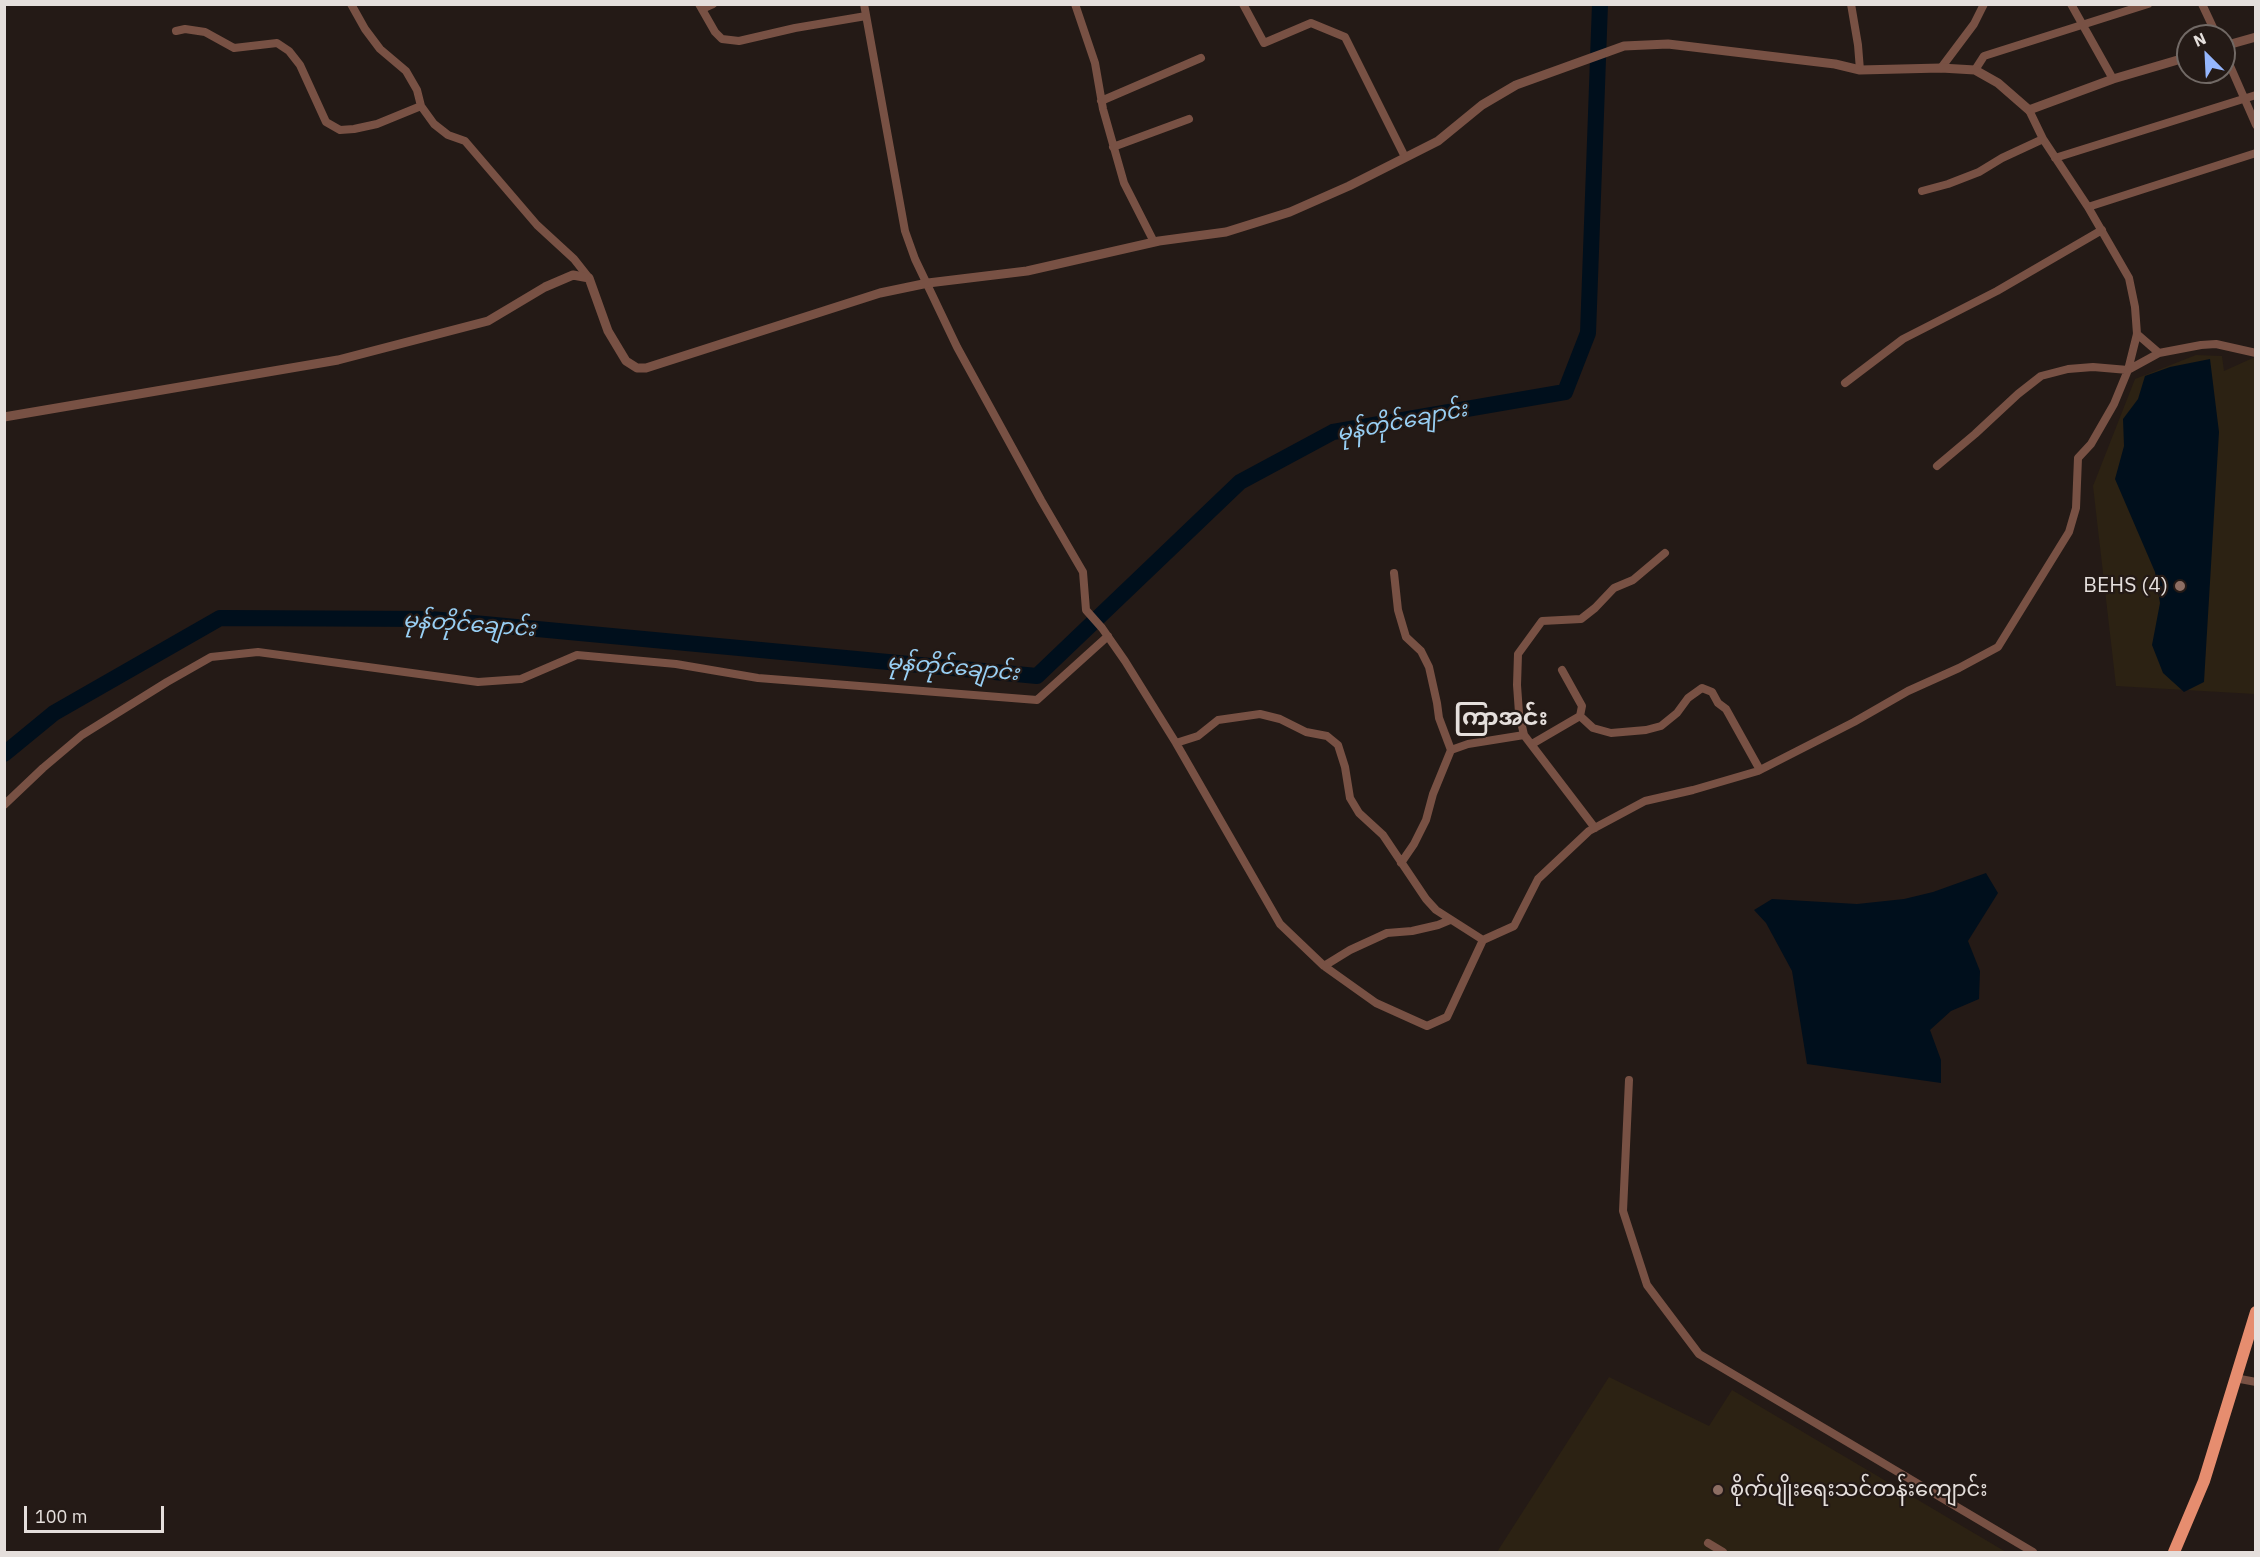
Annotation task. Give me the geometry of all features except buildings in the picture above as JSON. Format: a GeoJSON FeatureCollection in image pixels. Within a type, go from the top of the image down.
{"type":"FeatureCollection","features":[{"type":"Feature","properties":{"kind":"highway"},"geometry":{"type":"LineString","coordinates":[[2174,1552],[2204,1481],[2256,1312]]}},
{"type":"Feature","properties":{"kind":"street"},"geometry":{"type":"LineString","coordinates":[[351,4],[380,49],[406,71],[417,90],[421,106],[434,124],[448,135],[465,141],[537,225],[574,259],[589,278],[608,331],[626,361],[637,368],[646,369],[880,293],[928,283],[1027,271],[1154,242],[1226,232],[1290,212],[1349,186],[1438,141],[1482,105],[1516,85],[1624,46],[1668,44],[1835,64],[1860,70],[1941,68],[1975,70],[1998,83],[2029,110],[2043,139],[2088,207],[2129,278],[2135,307],[2137,334],[2128,370],[2114,404],[2091,444],[2078,458],[2076,508],[2069,532],[1998,647],[1908,691],[1760,770],[1693,790],[1645,801],[1595,828],[1538,879],[1514,926],[1483,940],[1447,1017],[1427,1026],[1376,1003],[1324,966],[1280,924],[1176,743],[1108,636],[1086,610],[1083,572],[957,347],[928,283],[915,259],[905,231],[864,4]]}},
{"type":"Feature","properties":{"kind":"street"},"geometry":{"type":"LineString","coordinates":[[713,4],[700,7],[715,32],[722,39],[739,41],[795,28],[866,16]]}},
{"type":"Feature","properties":{"kind":"street"},"geometry":{"type":"LineString","coordinates":[[1075,4],[1095,63],[1101,101],[1124,183],[1154,242]]}},
{"type":"Feature","properties":{"kind":"street"},"geometry":{"type":"LineString","coordinates":[[1243,4],[1264,43],[1311,23],[1345,37],[1405,157]]}},
{"type":"Feature","properties":{"kind":"street"},"geometry":{"type":"LineString","coordinates":[[1851,4],[1860,70]]}},
{"type":"Feature","properties":{"kind":"street"},"geometry":{"type":"LineString","coordinates":[[1941,68],[1974,24],[1984,4]]}},
{"type":"Feature","properties":{"kind":"street"},"geometry":{"type":"LineString","coordinates":[[2071,4],[2113,79]]}},
{"type":"Feature","properties":{"kind":"street"},"geometry":{"type":"LineString","coordinates":[[1975,70],[1984,56],[2148,4]]}},
{"type":"Feature","properties":{"kind":"street"},"geometry":{"type":"LineString","coordinates":[[2202,4],[2211,24]]}},
{"type":"Feature","properties":{"kind":"street"},"geometry":{"type":"LineString","coordinates":[[176,31],[185,29],[205,32],[234,48],[277,43],[289,51],[300,65],[326,122],[340,130],[377,124],[421,106]]}},
{"type":"Feature","properties":{"kind":"street"},"geometry":{"type":"LineString","coordinates":[[2236,43],[2256,37]]}},
{"type":"Feature","properties":{"kind":"street"},"geometry":{"type":"LineString","coordinates":[[1101,101],[1201,58]]}},
{"type":"Feature","properties":{"kind":"street"},"geometry":{"type":"LineString","coordinates":[[2029,110],[2113,79],[2176,61]]}},
{"type":"Feature","properties":{"kind":"street"},"geometry":{"type":"LineString","coordinates":[[2236,79],[2256,125]]}},
{"type":"Feature","properties":{"kind":"street"},"geometry":{"type":"LineString","coordinates":[[2055,158],[2256,95]]}},
{"type":"Feature","properties":{"kind":"street"},"geometry":{"type":"LineString","coordinates":[[1113,147],[1189,119]]}},
{"type":"Feature","properties":{"kind":"street"},"geometry":{"type":"LineString","coordinates":[[1922,191],[1979,172],[2002,158],[2043,139]]}},
{"type":"Feature","properties":{"kind":"street"},"geometry":{"type":"LineString","coordinates":[[2088,207],[2256,153]]}},
{"type":"Feature","properties":{"kind":"street"},"geometry":{"type":"LineString","coordinates":[[1845,383],[1903,339],[1997,291],[2102,230]]}},
{"type":"Feature","properties":{"kind":"street"},"geometry":{"type":"LineString","coordinates":[[4,417],[338,360],[488,321],[545,287],[573,275],[589,278]]}},
{"type":"Feature","properties":{"kind":"street"},"geometry":{"type":"LineString","coordinates":[[2137,334],[2159,353]]}},
{"type":"Feature","properties":{"kind":"street"},"geometry":{"type":"LineString","coordinates":[[1937,466],[2041,376],[2068,369],[2093,367],[2128,370],[2159,353],[2216,344],[2256,353]]}},
{"type":"Feature","properties":{"kind":"street"},"geometry":{"type":"LineString","coordinates":[[1595,828],[1524,735],[1518,694],[1518,654],[1542,621],[1581,619],[1614,588],[1633,580],[1665,553]]}},
{"type":"Feature","properties":{"kind":"street"},"geometry":{"type":"LineString","coordinates":[[1394,573],[1398,610],[1406,637],[1421,651],[1430,667],[1438,718],[1450,750],[1433,794],[1426,820],[1401,863]]}},
{"type":"Feature","properties":{"kind":"street"},"geometry":{"type":"LineString","coordinates":[[4,805],[82,735],[211,657],[258,652],[478,682],[521,679],[577,655],[676,664],[758,678],[1037,700],[1108,636]]}},
{"type":"Feature","properties":{"kind":"street"},"geometry":{"type":"LineString","coordinates":[[1532,744],[1580,716],[1582,706],[1562,670]]}},
{"type":"Feature","properties":{"kind":"street"},"geometry":{"type":"LineString","coordinates":[[1580,716],[1593,728],[1611,733],[1646,730],[1661,726],[1688,698],[1702,688],[1712,692],[1718,703],[1726,710],[1760,770]]}},
{"type":"Feature","properties":{"kind":"street"},"geometry":{"type":"LineString","coordinates":[[1176,743],[1198,736],[1218,720],[1260,714],[1280,719],[1306,732],[1328,736],[1338,745],[1345,767],[1350,798],[1359,813],[1383,835],[1426,899],[1436,910],[1483,940]]}},
{"type":"Feature","properties":{"kind":"street"},"geometry":{"type":"LineString","coordinates":[[1450,750],[1468,744],[1524,735]]}},
{"type":"Feature","properties":{"kind":"street"},"geometry":{"type":"LineString","coordinates":[[1324,966],[1350,950],[1387,933],[1412,931],[1450,920]]}},
{"type":"Feature","properties":{"kind":"street"},"geometry":{"type":"LineString","coordinates":[[1629,1080],[1623,1211],[1647,1285],[1699,1354],[2033,1552]]}},
{"type":"Feature","properties":{"kind":"street"},"geometry":{"type":"LineString","coordinates":[[2235,1378],[2256,1382]]}},
{"type":"Feature","properties":{"kind":"street"},"geometry":{"type":"LineString","coordinates":[[1708,1543],[1723,1552]]}},
{"type":"Feature","properties":{"kind":"shaded area","name":"BEHS (4)"},"geometry":{"type":"Polygon","coordinates":[[[2196,355],[2222,356],[2224,371],[2255,357],[2255,694],[2116,686],[2093,486],[2135,379],[2196,355]]]}},
{"type":"Feature","properties":{"kind":"shaded area","name":"စိုက်ပျိုးရေးသင်တန်းကျောင်း"},"geometry":{"type":"Polygon","coordinates":[[[1609,1377],[1709,1426],[1732,1390],[2006,1552],[1497,1552],[1609,1377]]]}},
{"type":"Feature","properties":{"kind":"water"},"geometry":{"type":"Polygon","coordinates":[[[2210,359],[2219,432],[2204,682],[2184,692],[2163,673],[2152,645],[2160,603],[2155,572],[2115,479],[2124,446],[2123,419],[2138,399],[2145,376],[2170,367],[2210,359]]]}},
{"type":"Feature","properties":{"kind":"water"},"geometry":{"type":"Polygon","coordinates":[[[1986,873],[1998,893],[1968,941],[1980,971],[1979,999],[1951,1011],[1930,1030],[1941,1060],[1941,1083],[1807,1064],[1792,971],[1766,923],[1754,910],[1772,899],[1857,904],[1904,899],[1933,892],[1986,873]]]}},
{"type":"Feature","properties":{"kind":"waterway","name":"မုန်တိုင်ချောင်း"},"geometry":{"type":"LineString","coordinates":[[4,754],[54,713],[220,618],[431,619],[1037,676],[1240,482],[1333,432],[1565,392],[1588,333],[1600,4]]}},
{"type":"Feature","properties":{"kind":"place","name":"BEHS (4)"},"geometry":{"type":"Point","coordinates":[2180,586]}},
{"type":"Feature","properties":{"kind":"place","name":"စိုက်ပျိုးရေးသင်တန်းကျောင်း"},"geometry":{"type":"Point","coordinates":[1718,1490]}},
{"type":"Feature","properties":{"kind":"district","name":"ကြာအင်း"},"geometry":{"type":"Point","coordinates":[1501,718]}}]}
